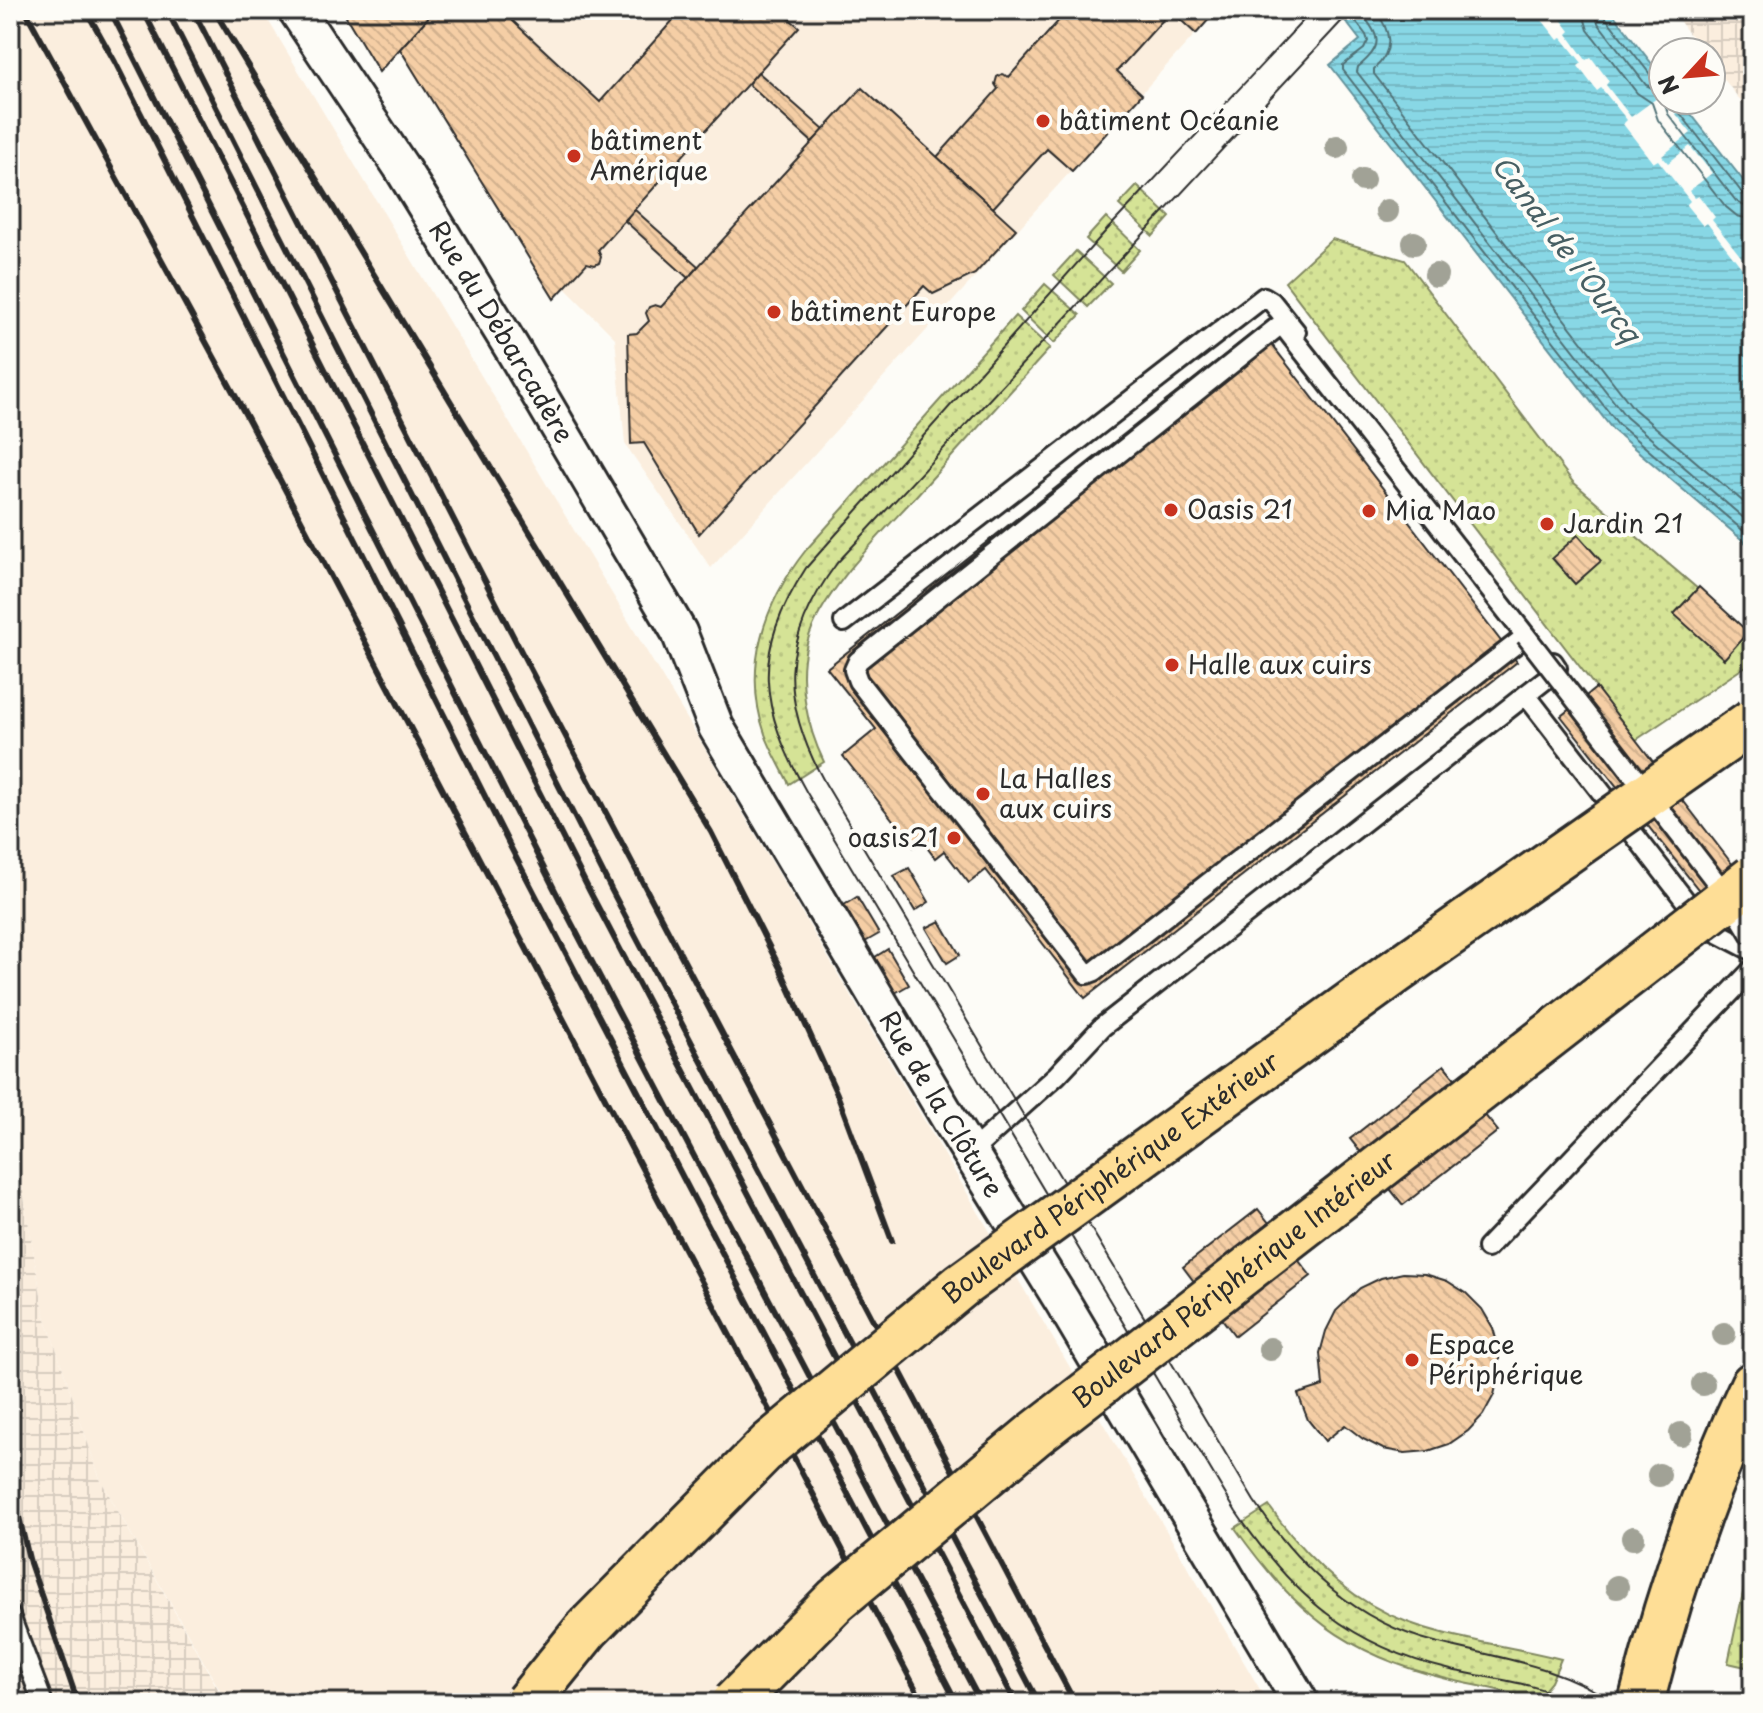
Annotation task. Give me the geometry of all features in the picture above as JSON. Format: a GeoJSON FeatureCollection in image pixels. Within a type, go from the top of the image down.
{"type":"FeatureCollection","features":[{"type":"Feature","properties":{"kind":"main road","name":"Boulevard Périphérique Extérieur"},"geometry":{"type":"LineString","coordinates":[[527,1703],[587,1629],[770,1444],[962,1285],[1395,972],[1753,721]]}},
{"type":"Feature","properties":{"kind":"main road","name":"Boulevard Périphérique Intérieur"},"geometry":{"type":"LineString","coordinates":[[734,1703],[836,1600],[1035,1434],[1753,878]]}},
{"type":"Feature","properties":{"kind":"main road"},"geometry":{"type":"LineString","coordinates":[[1641,1703],[1660,1630],[1680,1573],[1731,1431],[1753,1385]]}},
{"type":"Feature","properties":{"kind":"street","name":"Rue du Débarcadère"},"geometry":{"type":"LineString","coordinates":[[296,10],[401,167],[513,350],[679,632],[691,665]]}},
{"type":"Feature","properties":{"kind":"street","name":"Rue de la Clôture"},"geometry":{"type":"LineString","coordinates":[[691,665],[716,727],[1301,1703]]}},
{"type":"Feature","properties":{"kind":"lane"},"geometry":{"type":"LineString","coordinates":[[844,622],[1265,297],[1282,314],[1557,668],[1102,1027],[1057,1075],[971,1152]]}},
{"type":"Feature","properties":{"kind":"lane"},"geometry":{"type":"LineString","coordinates":[[1526,636],[1090,974],[1084,972],[1065,948],[858,681],[854,670],[858,661],[1280,325],[1526,636],[1730,900],[1753,938]]}},
{"type":"Feature","properties":{"kind":"lane"},"geometry":{"type":"LineString","coordinates":[[1526,695],[1705,926],[1753,951]]}},
{"type":"Feature","properties":{"kind":"lane"},"geometry":{"type":"LineString","coordinates":[[1487,1248],[1753,969]]}},
{"type":"Feature","properties":{"kind":"lane"},"geometry":{"type":"LineString","coordinates":[[10,1616],[43,1703]]}},
{"type":"Feature","properties":{"kind":"shaded area"},"geometry":{"type":"Polygon","coordinates":[[[10,10],[262,10],[704,747],[1268,1703],[227,1703],[100,1479],[44,1313],[17,1158],[10,1161],[10,10]]]}},
{"type":"Feature","properties":{"kind":"shaded area"},"geometry":{"type":"Polygon","coordinates":[[[435,10],[1217,10],[711,568],[625,444],[615,338],[565,288],[554,299],[400,49],[435,10]]]}},
{"type":"Feature","properties":{"kind":"shaded area"},"geometry":{"type":"Polygon","coordinates":[[[1671,10],[1753,10],[1753,117],[1727,83],[1727,36],[1691,36],[1671,10]]]}},
{"type":"Feature","properties":{"kind":"shaded area"},"geometry":{"type":"Polygon","coordinates":[[[17,1157],[44,1313],[100,1479],[226,1703],[28,1703],[10,1655],[10,1161],[17,1157]]]}},
{"type":"Feature","properties":{"kind":"green space"},"geometry":{"type":"Polygon","coordinates":[[[1137,186],[1170,217],[1153,236],[1119,205],[1137,186]]]}},
{"type":"Feature","properties":{"kind":"green space"},"geometry":{"type":"Polygon","coordinates":[[[1106,217],[1140,250],[1121,271],[1086,239],[1106,217]]]}},
{"type":"Feature","properties":{"kind":"green space","name":"Jardin 21"},"geometry":{"type":"Polygon","coordinates":[[[1332,239],[1405,260],[1573,482],[1748,632],[1746,666],[1636,740],[1285,282],[1332,239]]]}},
{"type":"Feature","properties":{"kind":"green space"},"geometry":{"type":"Polygon","coordinates":[[[1076,251],[1111,283],[1088,307],[1054,275],[1076,251]]]}},
{"type":"Feature","properties":{"kind":"green space"},"geometry":{"type":"Polygon","coordinates":[[[1045,284],[1080,315],[1054,343],[1021,311],[1045,284]]]}},
{"type":"Feature","properties":{"kind":"green space"},"geometry":{"type":"Polygon","coordinates":[[[1015,316],[1050,348],[869,547],[837,585],[814,624],[804,658],[805,704],[824,762],[789,784],[765,734],[756,685],[761,637],[779,592],[806,550],[1015,316]]]}},
{"type":"Feature","properties":{"kind":"green space"},"geometry":{"type":"Polygon","coordinates":[[[1269,1506],[1312,1559],[1365,1602],[1426,1628],[1561,1659],[1551,1682],[1536,1700],[1411,1669],[1350,1642],[1301,1606],[1257,1558],[1235,1528],[1269,1506]]]}},
{"type":"Feature","properties":{"kind":"green space"},"geometry":{"type":"Polygon","coordinates":[[[1753,1546],[1753,1638],[1746,1667],[1728,1663],[1753,1546]]]}},
{"type":"Feature","properties":{"kind":"water","name":"Canal de l'Ourcq"},"geometry":{"type":"Polygon","coordinates":[[[1337,10],[1610,10],[1647,57],[1647,116],[1693,116],[1753,193],[1753,549],[1613,430],[1330,65],[1360,40],[1337,10]]]}},
{"type":"Feature","properties":{"kind":"pier"},"geometry":{"type":"Polygon","coordinates":[[[1554,10],[1570,31],[1567,34],[1586,60],[1591,57],[1609,81],[1606,85],[1631,117],[1647,105],[1647,116],[1678,116],[1691,133],[1662,156],[1668,163],[1690,146],[1712,173],[1689,191],[1695,198],[1699,196],[1715,217],[1712,220],[1750,268],[1753,266],[1751,288],[1741,275],[1745,272],[1707,223],[1703,226],[1686,205],[1690,201],[1658,160],[1653,163],[1623,124],[1627,120],[1601,88],[1597,91],[1578,66],[1582,63],[1538,15],[1554,10]]]}},
{"type":"Feature","properties":{"kind":"building"},"geometry":{"type":"Polygon","coordinates":[[[342,10],[435,10],[379,72],[342,10]]]}},
{"type":"Feature","properties":{"kind":"building","name":"bâtiment Amérique"},"geometry":{"type":"Polygon","coordinates":[[[435,10],[501,10],[600,102],[682,10],[779,10],[799,27],[598,250],[601,257],[599,263],[587,263],[554,299],[400,49],[435,10]]]}},
{"type":"Feature","properties":{"kind":"building","name":"bâtiment Océanie"},"geometry":{"type":"Polygon","coordinates":[[[1068,10],[1217,10],[1196,34],[1171,11],[1117,71],[1142,94],[1072,171],[1047,149],[993,208],[937,157],[998,89],[995,84],[997,77],[1002,74],[1009,77],[1068,10]]]}},
{"type":"Feature","properties":{"kind":"building"},"geometry":{"type":"Polygon","coordinates":[[[758,72],[824,130],[812,142],[748,84],[758,72]]]}},
{"type":"Feature","properties":{"kind":"building","name":"bâtiment Europe"},"geometry":{"type":"Polygon","coordinates":[[[862,88],[1016,229],[975,274],[933,294],[924,286],[699,534],[644,443],[631,444],[628,334],[637,333],[649,321],[646,313],[649,307],[661,307],[862,88]]]}},
{"type":"Feature","properties":{"kind":"building"},"geometry":{"type":"Polygon","coordinates":[[[635,210],[698,266],[688,278],[625,221],[635,210]]]}},
{"type":"Feature","properties":{"kind":"building","name":"Halle aux cuirs"},"geometry":{"type":"Polygon","coordinates":[[[1259,328],[1517,662],[1085,998],[986,870],[969,883],[944,851],[935,858],[922,841],[914,847],[843,756],[876,729],[827,668],[1259,328]]]}},
{"type":"Feature","properties":{"kind":"building"},"geometry":{"type":"Polygon","coordinates":[[[1578,535],[1601,561],[1575,584],[1552,558],[1578,535]]]}},
{"type":"Feature","properties":{"kind":"building"},"geometry":{"type":"Polygon","coordinates":[[[1699,587],[1748,632],[1724,659],[1674,614],[1699,587]]]}},
{"type":"Feature","properties":{"kind":"building"},"geometry":{"type":"Polygon","coordinates":[[[1596,688],[1753,891],[1753,916],[1732,932],[1561,716],[1596,688]]]}},
{"type":"Feature","properties":{"kind":"building"},"geometry":{"type":"Polygon","coordinates":[[[909,868],[929,902],[915,911],[894,876],[909,868]]]}},
{"type":"Feature","properties":{"kind":"building"},"geometry":{"type":"Polygon","coordinates":[[[857,897],[879,934],[865,942],[844,905],[857,897]]]}},
{"type":"Feature","properties":{"kind":"building"},"geometry":{"type":"Polygon","coordinates":[[[940,921],[960,955],[947,963],[926,928],[940,921]]]}},
{"type":"Feature","properties":{"kind":"building"},"geometry":{"type":"Polygon","coordinates":[[[888,949],[909,985],[895,993],[875,957],[888,949]]]}},
{"type":"Feature","properties":{"kind":"building"},"geometry":{"type":"Polygon","coordinates":[[[1444,1065],[1498,1131],[1403,1205],[1350,1139],[1444,1065]]]}},
{"type":"Feature","properties":{"kind":"building"},"geometry":{"type":"Polygon","coordinates":[[[1258,1209],[1311,1276],[1235,1336],[1183,1267],[1258,1209]]]}},
{"type":"Feature","properties":{"kind":"building"},"geometry":{"type":"Polygon","coordinates":[[[1403,1273],[1425,1274],[1447,1281],[1466,1293],[1482,1309],[1493,1328],[1499,1350],[1499,1373],[1494,1395],[1483,1415],[1468,1431],[1449,1444],[1428,1451],[1405,1453],[1383,1449],[1345,1425],[1325,1441],[1308,1420],[1298,1394],[1323,1386],[1320,1353],[1326,1331],[1336,1311],[1360,1288],[1381,1278],[1403,1273]]]}},
{"type":"Feature","properties":{"kind":"tram line"},"geometry":{"type":"LineString","coordinates":[[1313,10],[1104,233],[806,568],[788,599],[769,654],[771,706],[779,734],[807,793],[1236,1512],[1257,1542],[1302,1593],[1327,1614],[1383,1647],[1451,1670],[1529,1686],[1574,1703]]}},
{"type":"Feature","properties":{"kind":"tram line"},"geometry":{"type":"LineString","coordinates":[[1352,10],[837,563],[818,591],[796,645],[792,671],[794,697],[799,724],[825,783],[1271,1525],[1331,1589],[1379,1621],[1435,1642],[1550,1671],[1614,1703]]}},
{"type":"Feature","properties":{"kind":"railway"},"geometry":{"type":"LineString","coordinates":[[25,10],[249,421],[923,1703]]}},
{"type":"Feature","properties":{"kind":"railway"},"geometry":{"type":"LineString","coordinates":[[86,10],[510,846],[957,1703]]}},
{"type":"Feature","properties":{"kind":"railway"},"geometry":{"type":"LineString","coordinates":[[110,10],[569,918],[981,1703]]}},
{"type":"Feature","properties":{"kind":"railway"},"geometry":{"type":"LineString","coordinates":[[143,10],[590,892],[1016,1703]]}},
{"type":"Feature","properties":{"kind":"railway"},"geometry":{"type":"LineString","coordinates":[[167,10],[612,891],[1039,1703]]}},
{"type":"Feature","properties":{"kind":"railway"},"geometry":{"type":"LineString","coordinates":[[193,10],[526,661],[1075,1703]]}},
{"type":"Feature","properties":{"kind":"railway"},"geometry":{"type":"LineString","coordinates":[[214,10],[711,832],[780,968],[837,1094],[892,1241]]}},
{"type":"Feature","properties":{"kind":"railway"},"geometry":{"type":"LineString","coordinates":[[10,1479],[30,1563],[78,1703]]}},
{"type":"Feature","properties":{"kind":"place","name":"bâtiment Océanie"},"geometry":{"type":"Point","coordinates":[1043,121]}},
{"type":"Feature","properties":{"kind":"place","name":"bâtiment Amérique"},"geometry":{"type":"Point","coordinates":[574,156]}},
{"type":"Feature","properties":{"kind":"place","name":"bâtiment Europe"},"geometry":{"type":"Point","coordinates":[774,312]}},
{"type":"Feature","properties":{"kind":"place","name":"Oasis 21"},"geometry":{"type":"Point","coordinates":[1171,510]}},
{"type":"Feature","properties":{"kind":"place","name":"Mia Mao"},"geometry":{"type":"Point","coordinates":[1369,511]}},
{"type":"Feature","properties":{"kind":"place","name":"Jardin 21"},"geometry":{"type":"Point","coordinates":[1547,524]}},
{"type":"Feature","properties":{"kind":"place","name":"Halle aux cuirs"},"geometry":{"type":"Point","coordinates":[1172,665]}},
{"type":"Feature","properties":{"kind":"place","name":"La Halles aux cuirs"},"geometry":{"type":"Point","coordinates":[983,794]}},
{"type":"Feature","properties":{"kind":"place","name":"oasis21"},"geometry":{"type":"Point","coordinates":[954,838]}},
{"type":"Feature","properties":{"kind":"place","name":"Espace Périphérique"},"geometry":{"type":"Point","coordinates":[1412,1360]}}]}
